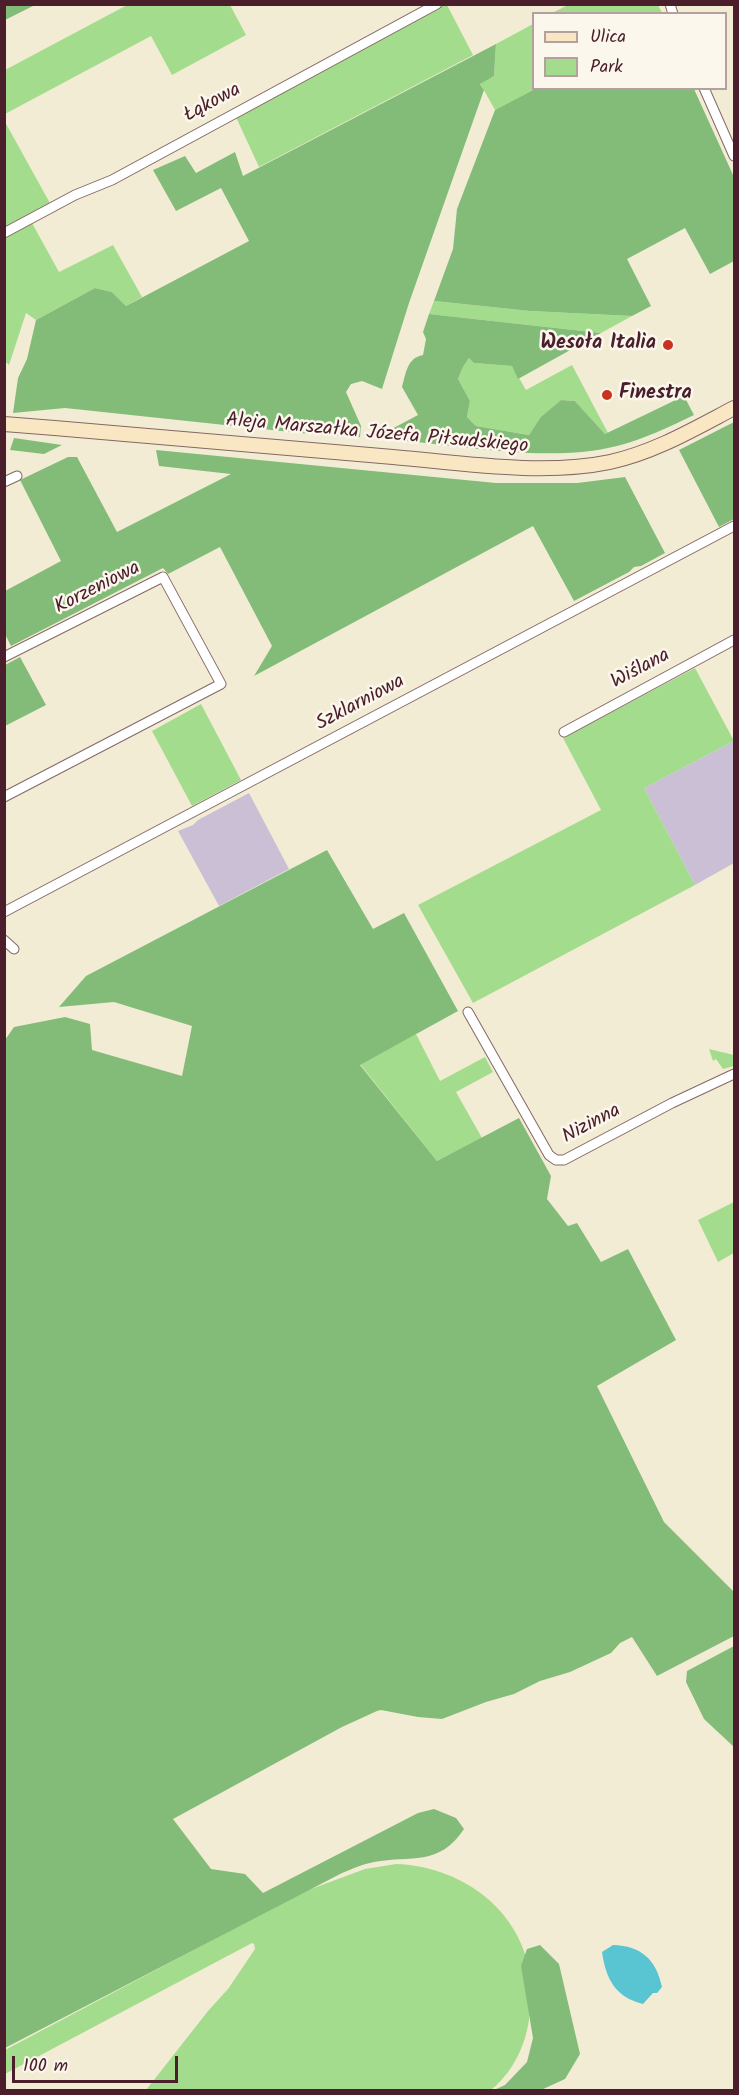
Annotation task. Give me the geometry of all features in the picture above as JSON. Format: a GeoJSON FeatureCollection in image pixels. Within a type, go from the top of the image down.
{"type":"FeatureCollection","features":[{"type":"Feature","properties":{"kind":"main road","name":"Aleja Marszałka Józefa Piłsudskiego"},"geometry":{"type":"LineString","coordinates":[[4,424],[473,464],[555,468],[584,466],[636,455],[664,444],[735,408]]}},
{"type":"Feature","properties":{"kind":"street","name":"Łąkowa"},"geometry":{"type":"LineString","coordinates":[[4,233],[75,195],[112,180],[437,4]]}},
{"type":"Feature","properties":{"kind":"street"},"geometry":{"type":"LineString","coordinates":[[705,90],[735,156]]}},
{"type":"Feature","properties":{"kind":"street"},"geometry":{"type":"LineString","coordinates":[[4,482],[17,476]]}},
{"type":"Feature","properties":{"kind":"street","name":"Szklarniowa"},"geometry":{"type":"LineString","coordinates":[[4,912],[735,526]]}},
{"type":"Feature","properties":{"kind":"street","name":"Korzeniowa"},"geometry":{"type":"LineString","coordinates":[[4,657],[163,577],[221,684],[4,797]]}},
{"type":"Feature","properties":{"kind":"street","name":"Wiślana"},"geometry":{"type":"LineString","coordinates":[[564,732],[735,640]]}},
{"type":"Feature","properties":{"kind":"street"},"geometry":{"type":"LineString","coordinates":[[4,940],[14,949]]}},
{"type":"Feature","properties":{"kind":"street","name":"Nizinna"},"geometry":{"type":"LineString","coordinates":[[468,1012],[549,1155],[556,1160],[564,1160],[672,1103],[735,1074]]}},
{"type":"Feature","properties":{"kind":"shaded area"},"geometry":{"type":"Polygon","coordinates":[[[734,741],[734,863],[695,885],[644,788],[734,741]]]}},
{"type":"Feature","properties":{"kind":"shaded area"},"geometry":{"type":"Polygon","coordinates":[[[249,793],[289,869],[219,906],[178,831],[249,793]]]}},
{"type":"Feature","properties":{"kind":"green space"},"geometry":{"type":"Polygon","coordinates":[[[5,4],[35,4],[35,5],[5,20],[5,4]]]}},
{"type":"Feature","properties":{"kind":"green space"},"geometry":{"type":"Polygon","coordinates":[[[129,4],[230,5],[246,35],[172,75],[151,36],[5,114],[5,70],[129,4]]]}},
{"type":"Feature","properties":{"kind":"green space"},"geometry":{"type":"Polygon","coordinates":[[[443,5],[447,5],[473,55],[259,167],[235,115],[443,5]]]}},
{"type":"Feature","properties":{"kind":"green space"},"geometry":{"type":"Polygon","coordinates":[[[568,5],[658,5],[662,12],[554,12],[568,5]]]}},
{"type":"Feature","properties":{"kind":"green space"},"geometry":{"type":"Polygon","coordinates":[[[532,25],[533,90],[495,110],[480,83],[494,76],[496,44],[532,25]]]}},
{"type":"Feature","properties":{"kind":"green space"},"geometry":{"type":"Polygon","coordinates":[[[496,44],[494,76],[480,84],[484,90],[409,303],[382,389],[362,381],[351,384],[346,392],[361,426],[360,437],[300,433],[65,408],[13,413],[18,378],[27,359],[36,320],[95,288],[112,292],[126,306],[249,241],[221,188],[176,211],[153,170],[185,156],[196,173],[235,152],[243,176],[496,44]]]}},
{"type":"Feature","properties":{"kind":"green space"},"geometry":{"type":"Polygon","coordinates":[[[533,90],[694,90],[734,177],[734,261],[710,274],[685,228],[627,259],[651,306],[632,316],[530,311],[434,301],[453,249],[457,209],[495,110],[533,90]]]}},
{"type":"Feature","properties":{"kind":"green space"},"geometry":{"type":"Polygon","coordinates":[[[4,120],[51,205],[4,229],[4,120]]]}},
{"type":"Feature","properties":{"kind":"green space"},"geometry":{"type":"Polygon","coordinates":[[[32,223],[59,272],[113,245],[142,297],[126,306],[112,292],[95,288],[36,320],[26,313],[9,365],[5,361],[5,237],[32,223]]]}},
{"type":"Feature","properties":{"kind":"green space"},"geometry":{"type":"Polygon","coordinates":[[[434,301],[530,311],[632,316],[601,333],[429,314],[434,301]]]}},
{"type":"Feature","properties":{"kind":"green space"},"geometry":{"type":"Polygon","coordinates":[[[429,314],[601,333],[518,379],[512,366],[474,363],[469,358],[458,379],[470,401],[467,417],[476,426],[529,435],[541,417],[561,400],[575,401],[605,434],[684,396],[694,415],[637,440],[590,451],[531,453],[384,439],[388,431],[418,415],[402,387],[410,363],[423,355],[426,339],[423,332],[429,314]]]}},
{"type":"Feature","properties":{"kind":"green space"},"geometry":{"type":"Polygon","coordinates":[[[469,358],[475,363],[512,366],[526,390],[572,365],[608,433],[605,434],[575,401],[561,400],[542,417],[529,435],[476,426],[467,417],[470,401],[458,379],[469,358]]]}},
{"type":"Feature","properties":{"kind":"green space"},"geometry":{"type":"Polygon","coordinates":[[[734,422],[734,519],[719,527],[679,450],[734,422]]]}},
{"type":"Feature","properties":{"kind":"green space"},"geometry":{"type":"Polygon","coordinates":[[[14,438],[62,445],[44,454],[10,450],[14,438]]]}},
{"type":"Feature","properties":{"kind":"green space"},"geometry":{"type":"Polygon","coordinates":[[[156,450],[496,483],[577,483],[625,477],[665,553],[641,566],[634,567],[629,572],[574,601],[533,526],[254,676],[272,646],[220,547],[168,574],[163,568],[11,646],[5,634],[5,591],[61,561],[20,480],[68,457],[77,457],[117,532],[231,474],[159,466],[156,450]]]}},
{"type":"Feature","properties":{"kind":"green space"},"geometry":{"type":"Polygon","coordinates":[[[20,657],[46,705],[5,726],[5,665],[20,657]]]}},
{"type":"Feature","properties":{"kind":"green space"},"geometry":{"type":"Polygon","coordinates":[[[695,668],[734,741],[644,788],[695,885],[473,1003],[418,905],[601,810],[563,738],[695,668]]]}},
{"type":"Feature","properties":{"kind":"green space"},"geometry":{"type":"Polygon","coordinates":[[[201,704],[241,780],[192,806],[152,731],[201,704]]]}},
{"type":"Feature","properties":{"kind":"green space"},"geometry":{"type":"Polygon","coordinates":[[[327,850],[373,929],[404,913],[458,1011],[360,1065],[437,1161],[519,1118],[551,1176],[547,1199],[568,1226],[577,1223],[601,1262],[628,1249],[676,1340],[597,1386],[664,1522],[734,1592],[734,1636],[657,1676],[632,1637],[620,1643],[611,1653],[570,1672],[540,1681],[514,1694],[442,1719],[377,1711],[342,1727],[173,1819],[211,1869],[245,1874],[263,1893],[418,1813],[434,1809],[456,1818],[464,1829],[445,1849],[434,1854],[374,1862],[342,1873],[5,2048],[5,1040],[14,1027],[65,1017],[90,1024],[92,1050],[182,1076],[192,1026],[114,1002],[59,1007],[86,976],[327,850]]]}},
{"type":"Feature","properties":{"kind":"green space"},"geometry":{"type":"Polygon","coordinates":[[[416,1034],[440,1081],[485,1057],[493,1072],[456,1092],[482,1138],[437,1161],[360,1064],[416,1034]]]}},
{"type":"Feature","properties":{"kind":"green space"},"geometry":{"type":"Polygon","coordinates":[[[709,1049],[734,1055],[734,1066],[723,1069],[716,1059],[713,1061],[709,1049]]]}},
{"type":"Feature","properties":{"kind":"green space"},"geometry":{"type":"Polygon","coordinates":[[[734,1202],[734,1253],[718,1262],[698,1220],[734,1202]]]}},
{"type":"Feature","properties":{"kind":"green space"},"geometry":{"type":"Polygon","coordinates":[[[734,1646],[734,1747],[704,1719],[686,1682],[687,1671],[734,1646]]]}},
{"type":"Feature","properties":{"kind":"green space"},"geometry":{"type":"Polygon","coordinates":[[[396,1864],[419,1866],[441,1872],[481,1893],[498,1908],[512,1926],[522,1946],[529,1969],[528,2026],[515,2061],[500,2082],[491,2090],[146,2090],[228,1989],[255,1949],[252,1943],[5,2074],[5,2050],[303,1892],[365,1869],[396,1864]]]}},
{"type":"Feature","properties":{"kind":"green space"},"geometry":{"type":"Polygon","coordinates":[[[540,1945],[559,1964],[580,2054],[565,2079],[541,2090],[494,2090],[505,2085],[527,2062],[533,2038],[521,1966],[527,1949],[540,1945]]]}},
{"type":"Feature","properties":{"kind":"water"},"geometry":{"type":"Polygon","coordinates":[[[613,1945],[639,1951],[656,1969],[662,1987],[643,2004],[625,1997],[609,1978],[602,1952],[613,1945]]]}},
{"type":"Feature","properties":{"kind":"place","name":"Wesoła Italia"},"geometry":{"type":"Point","coordinates":[668,345]}},
{"type":"Feature","properties":{"kind":"place","name":"Finestra"},"geometry":{"type":"Point","coordinates":[607,395]}}]}
